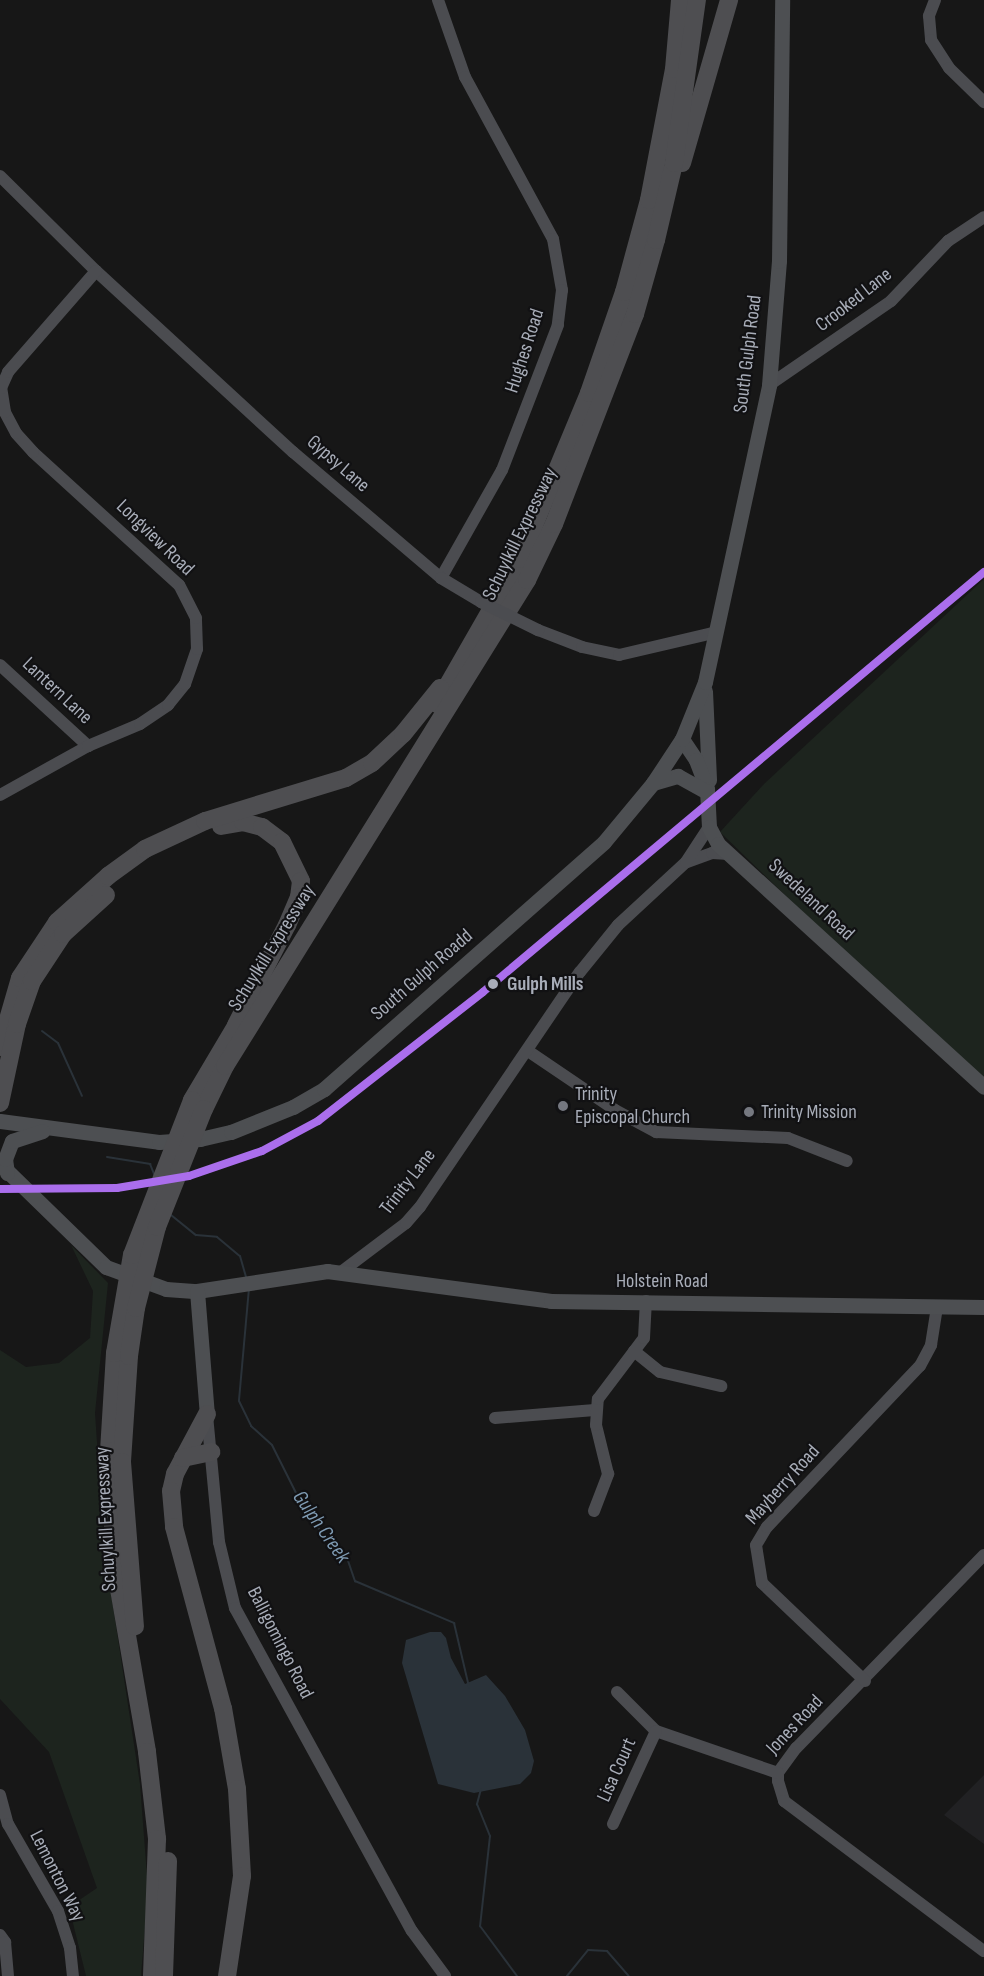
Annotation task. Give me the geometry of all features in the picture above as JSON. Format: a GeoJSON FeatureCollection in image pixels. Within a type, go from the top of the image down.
{"type":"FeatureCollection","features":[{"type":"Feature","properties":{"kind":"highway","name":"Schuylkill Expressway"},"geometry":{"type":"LineString","coordinates":[[152,1976],[156,1941],[155,1819],[115,1566],[109,1451],[122,1355],[157,1227],[198,1104],[236,1025],[320,895],[484,625],[520,559],[590,393],[624,292],[649,200],[665,122],[680,0]]}},
{"type":"Feature","properties":{"kind":"highway","name":"Schuylkill Expressway"},"geometry":{"type":"LineString","coordinates":[[198,1104],[242,1039],[526,580],[554,524],[609,387],[635,314],[665,207],[697,0]]}},
{"type":"Feature","properties":{"kind":"highway"},"geometry":{"type":"LineString","coordinates":[[665,207],[695,129],[729,0]]}},
{"type":"Feature","properties":{"kind":"highway"},"geometry":{"type":"LineString","coordinates":[[0,1044],[20,978],[57,922],[100,884],[145,849],[205,821],[346,778],[372,763],[437,692],[484,625]]}},
{"type":"Feature","properties":{"kind":"highway"},"geometry":{"type":"LineString","coordinates":[[0,1103],[16,1024],[32,981],[63,934],[147,857],[211,828],[243,822],[262,827],[282,842],[301,881],[299,897],[287,925],[236,1025]]}},
{"type":"Feature","properties":{"kind":"highway","name":"Schuylkill Expressway"},"geometry":{"type":"LineString","coordinates":[[122,1355],[122,1462],[136,1635],[162,1770],[167,1831],[169,1900],[164,1976]]}},
{"type":"Feature","properties":{"kind":"highway"},"geometry":{"type":"LineString","coordinates":[[207,1414],[183,1458],[171,1491],[174,1527],[223,1708],[237,1789],[242,1876],[227,1976]]}},
{"type":"Feature","properties":{"kind":"highway"},"geometry":{"type":"LineString","coordinates":[[183,1458],[211,1452]]}},
{"type":"Feature","properties":{"kind":"main road","name":"South Gulph Road"},"geometry":{"type":"LineString","coordinates":[[682,739],[705,682],[713,633],[769,385],[779,261],[782,0]]}},
{"type":"Feature","properties":{"kind":"main road"},"geometry":{"type":"LineString","coordinates":[[705,682],[707,759],[710,775],[707,791],[709,825]]}},
{"type":"Feature","properties":{"kind":"main road"},"geometry":{"type":"LineString","coordinates":[[682,739],[697,745],[707,759]]}},
{"type":"Feature","properties":{"kind":"main road"},"geometry":{"type":"LineString","coordinates":[[682,739],[696,760],[707,791]]}},
{"type":"Feature","properties":{"kind":"main road","name":"South Gulph Roadd"},"geometry":{"type":"LineString","coordinates":[[51,1130],[130,1140],[200,1139],[260,1122],[324,1089],[604,842],[653,783],[682,739]]}},
{"type":"Feature","properties":{"kind":"main road"},"geometry":{"type":"LineString","coordinates":[[653,783],[678,776],[707,791]]}},
{"type":"Feature","properties":{"kind":"main road","name":"Swedeland Road"},"geometry":{"type":"LineString","coordinates":[[709,825],[729,854],[984,1088]]}},
{"type":"Feature","properties":{"kind":"main road"},"geometry":{"type":"LineString","coordinates":[[0,1121],[51,1130]]}},
{"type":"Feature","properties":{"kind":"main road"},"geometry":{"type":"LineString","coordinates":[[4,1168],[4,1159],[12,1141],[27,1133],[51,1130]]}},
{"type":"Feature","properties":{"kind":"main road","name":"Trinity Lane"},"geometry":{"type":"LineString","coordinates":[[4,1168],[105,1267],[166,1289],[197,1291],[341,1272]]}},
{"type":"Feature","properties":{"kind":"main road","name":"Holstein Road"},"geometry":{"type":"LineString","coordinates":[[341,1272],[551,1301],[984,1307]]}},
{"type":"Feature","properties":{"kind":"main road","name":"Balligomingo Road"},"geometry":{"type":"LineString","coordinates":[[197,1291],[207,1414]]}},
{"type":"Feature","properties":{"kind":"street","name":"Hughes Road"},"geometry":{"type":"LineString","coordinates":[[438,0],[465,77],[553,239],[562,290],[558,326],[502,471],[441,578]]}},
{"type":"Feature","properties":{"kind":"street"},"geometry":{"type":"LineString","coordinates":[[935,0],[929,16],[931,40],[949,68],[984,102]]}},
{"type":"Feature","properties":{"kind":"street","name":"Gypsy Lane"},"geometry":{"type":"LineString","coordinates":[[0,176],[96,271],[293,452],[441,578],[481,603],[538,630],[582,647],[619,655],[713,633]]}},
{"type":"Feature","properties":{"kind":"street","name":"Crooked Lane"},"geometry":{"type":"LineString","coordinates":[[769,385],[891,301],[948,241],[984,217]]}},
{"type":"Feature","properties":{"kind":"street","name":"Longview Road"},"geometry":{"type":"LineString","coordinates":[[0,795],[88,746],[140,724],[168,705],[185,684],[197,636],[196,618],[179,585],[33,452],[5,412],[1,388],[8,372],[96,271]]}},
{"type":"Feature","properties":{"kind":"street","name":"Lantern Lane"},"geometry":{"type":"LineString","coordinates":[[0,665],[88,746]]}},
{"type":"Feature","properties":{"kind":"street","name":"Trinity Lane"},"geometry":{"type":"LineString","coordinates":[[341,1272],[406,1223],[528,1051],[580,972],[618,925],[686,862],[709,825]]}},
{"type":"Feature","properties":{"kind":"street"},"geometry":{"type":"LineString","coordinates":[[686,862],[712,853],[729,854]]}},
{"type":"Feature","properties":{"kind":"street"},"geometry":{"type":"LineString","coordinates":[[528,1051],[615,1110],[656,1132],[788,1138],[847,1161]]}},
{"type":"Feature","properties":{"kind":"street"},"geometry":{"type":"LineString","coordinates":[[594,1511],[608,1474],[595,1410],[607,1384],[644,1338],[646,1301]]}},
{"type":"Feature","properties":{"kind":"street","name":"Mayberry Road"},"geometry":{"type":"LineString","coordinates":[[865,1681],[762,1583],[756,1545],[767,1527],[920,1366],[931,1345],[937,1306]]}},
{"type":"Feature","properties":{"kind":"street"},"geometry":{"type":"LineString","coordinates":[[634,1352],[660,1372],[721,1386]]}},
{"type":"Feature","properties":{"kind":"street"},"geometry":{"type":"LineString","coordinates":[[495,1418],[595,1410]]}},
{"type":"Feature","properties":{"kind":"street","name":"Balligomingo Road"},"geometry":{"type":"LineString","coordinates":[[207,1414],[219,1542],[235,1608],[412,1931],[445,1976]]}},
{"type":"Feature","properties":{"kind":"street","name":"Jones Road"},"geometry":{"type":"LineString","coordinates":[[984,1555],[865,1681],[796,1748],[778,1773],[784,1801],[984,1951]]}},
{"type":"Feature","properties":{"kind":"street"},"geometry":{"type":"LineString","coordinates":[[617,1692],[656,1731],[778,1773]]}},
{"type":"Feature","properties":{"kind":"street","name":"Lisa Court"},"geometry":{"type":"LineString","coordinates":[[613,1824],[656,1731]]}},
{"type":"Feature","properties":{"kind":"street","name":"Lemonton Way"},"geometry":{"type":"LineString","coordinates":[[0,1795],[4,1826],[58,1911],[70,1948],[73,1976]]}},
{"type":"Feature","properties":{"kind":"street"},"geometry":{"type":"LineString","coordinates":[[0,1935],[5,1942],[8,1976]]}},
{"type":"Feature","properties":{"kind":"shaded area"},"geometry":{"type":"Polygon","coordinates":[[[984,579],[984,1088],[720,832],[764,784],[984,579]]]}},
{"type":"Feature","properties":{"kind":"shaded area"},"geometry":{"type":"Polygon","coordinates":[[[71,1245],[108,1283],[95,1413],[104,1547],[140,1784],[148,1889],[141,1976],[86,1976],[69,1907],[97,1888],[49,1752],[0,1699],[0,1350],[26,1367],[59,1363],[90,1338],[93,1291],[71,1245]]]}},
{"type":"Feature","properties":{"kind":"shaded area"},"geometry":{"type":"Polygon","coordinates":[[[430,1632],[441,1632],[446,1638],[451,1658],[465,1684],[486,1675],[505,1696],[525,1730],[534,1761],[531,1773],[520,1784],[474,1793],[438,1784],[402,1663],[406,1640],[430,1632]]]}},
{"type":"Feature","properties":{"kind":"shaded area"},"geometry":{"type":"Polygon","coordinates":[[[984,1775],[984,1844],[944,1815],[984,1775]]]}},
{"type":"Feature","properties":{"kind":"waterway","name":"Gulph Creek"},"geometry":{"type":"LineString","coordinates":[[42,1031],[58,1043],[82,1096]]}},
{"type":"Feature","properties":{"kind":"waterway","name":"Gulph Creek"},"geometry":{"type":"LineString","coordinates":[[107,1157],[150,1164],[154,1174]]}},
{"type":"Feature","properties":{"kind":"waterway","name":"Gulph Creek"},"geometry":{"type":"LineString","coordinates":[[171,1215],[196,1235],[217,1237],[240,1256],[246,1277]]}},
{"type":"Feature","properties":{"kind":"waterway","name":"Gulph Creek"},"geometry":{"type":"LineString","coordinates":[[249,1288],[239,1401],[251,1426],[272,1445],[296,1493],[323,1535],[346,1555],[355,1581],[454,1623],[469,1687]]}},
{"type":"Feature","properties":{"kind":"waterway","name":"Gulph Creek"},"geometry":{"type":"LineString","coordinates":[[481,1789],[477,1804],[490,1836],[480,1926],[517,1976]]}},
{"type":"Feature","properties":{"kind":"waterway","name":"Gulph Creek"},"geometry":{"type":"LineString","coordinates":[[567,1976],[588,1950],[607,1951],[629,1976]]}},
{"type":"Feature","properties":{"kind":"transit line"},"geometry":{"type":"LineString","coordinates":[[0,1189],[117,1188],[189,1176],[262,1151],[318,1121],[483,992],[984,572]]}},
{"type":"Feature","properties":{"kind":"place","name":"Gulph Mills"},"geometry":{"type":"Point","coordinates":[493,984]}},
{"type":"Feature","properties":{"kind":"place","name":"Trinity Episcopal Church"},"geometry":{"type":"Point","coordinates":[563,1106]}},
{"type":"Feature","properties":{"kind":"place","name":"Trinity Mission"},"geometry":{"type":"Point","coordinates":[749,1112]}}]}
